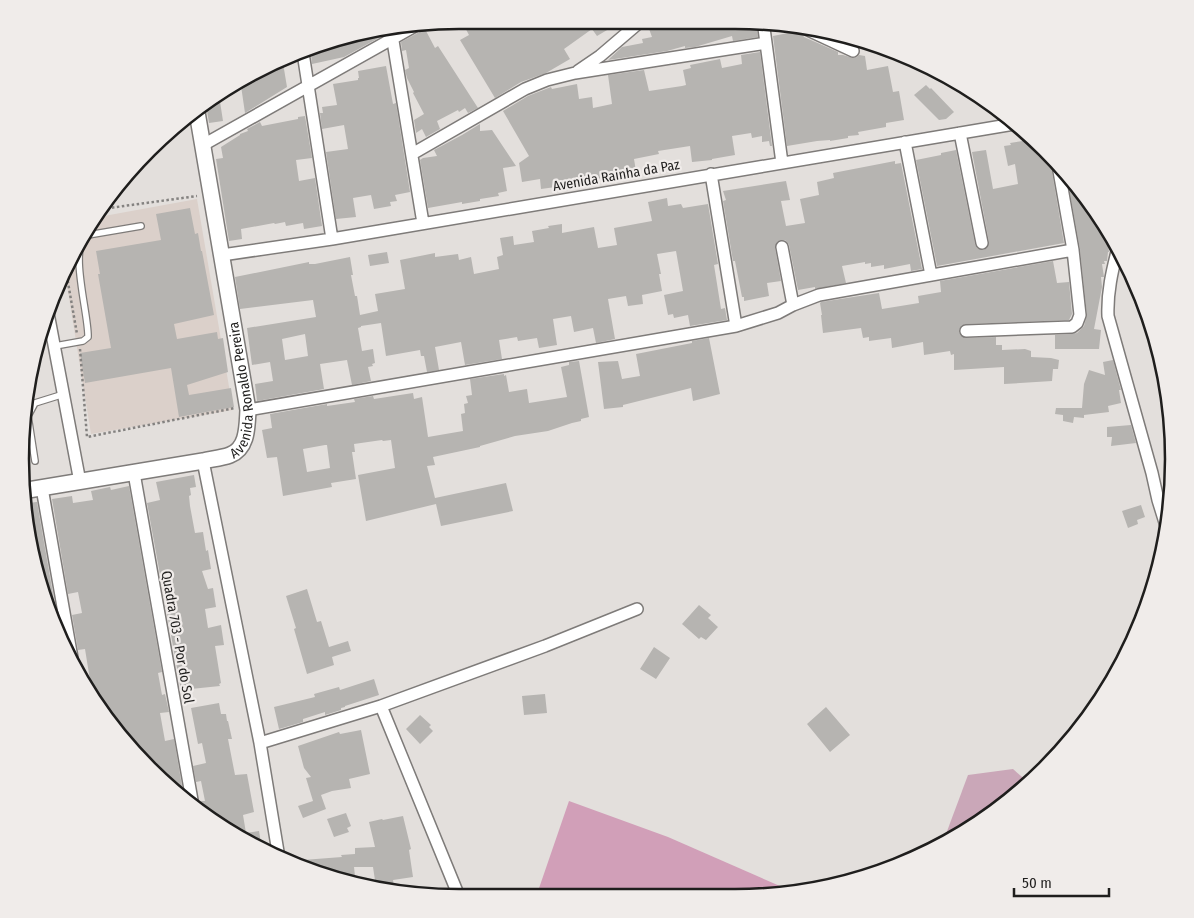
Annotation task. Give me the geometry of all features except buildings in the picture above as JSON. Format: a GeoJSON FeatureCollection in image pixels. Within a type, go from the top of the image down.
{"type":"FeatureCollection","features":[{"type":"Feature","properties":{"kind":"street"},"geometry":{"type":"LineString","coordinates":[[575,73],[600,56],[631,29]]}},
{"type":"Feature","properties":{"kind":"street"},"geometry":{"type":"LineString","coordinates":[[764,30],[782,163]]}},
{"type":"Feature","properties":{"kind":"street"},"geometry":{"type":"LineString","coordinates":[[203,145],[308,86],[392,34],[424,223]]}},
{"type":"Feature","properties":{"kind":"street"},"geometry":{"type":"LineString","coordinates":[[827,39],[853,51]]}},
{"type":"Feature","properties":{"kind":"street"},"geometry":{"type":"LineString","coordinates":[[412,154],[525,89],[547,80],[575,73],[766,43]]}},
{"type":"Feature","properties":{"kind":"street"},"geometry":{"type":"LineString","coordinates":[[303,59],[332,239]]}},
{"type":"Feature","properties":{"kind":"street","name":"Avenida Ronaldo Pereira"},"geometry":{"type":"LineString","coordinates":[[30,490],[203,461],[231,454],[239,449],[244,441],[247,432],[248,408],[198,117]]}},
{"type":"Feature","properties":{"kind":"street","name":"Avenida Rainha da Paz"},"geometry":{"type":"LineString","coordinates":[[222,255],[332,239],[1006,125]]}},
{"type":"Feature","properties":{"kind":"street"},"geometry":{"type":"LineString","coordinates":[[960,133],[982,243]]}},
{"type":"Feature","properties":{"kind":"street"},"geometry":{"type":"LineString","coordinates":[[905,142],[931,275]]}},
{"type":"Feature","properties":{"kind":"street"},"geometry":{"type":"LineString","coordinates":[[711,174],[736,326]]}},
{"type":"Feature","properties":{"kind":"street"},"geometry":{"type":"LineString","coordinates":[[966,331],[1072,327],[1079,320],[1073,250],[1060,178]]}},
{"type":"Feature","properties":{"kind":"street"},"geometry":{"type":"LineString","coordinates":[[782,247],[792,305]]}},
{"type":"Feature","properties":{"kind":"street"},"geometry":{"type":"LineString","coordinates":[[248,408],[736,326],[778,313],[792,305],[819,295],[1073,250]]}},
{"type":"Feature","properties":{"kind":"street"},"geometry":{"type":"LineString","coordinates":[[1115,258],[1110,280],[1107,304],[1108,316],[1162,513]]}},
{"type":"Feature","properties":{"kind":"street"},"geometry":{"type":"LineString","coordinates":[[51,325],[80,482]]}},
{"type":"Feature","properties":{"kind":"street"},"geometry":{"type":"LineString","coordinates":[[203,461],[260,743],[277,849]]}},
{"type":"Feature","properties":{"kind":"street","name":"Quadra 703 - Por do Sol"},"geometry":{"type":"LineString","coordinates":[[134,473],[191,795]]}},
{"type":"Feature","properties":{"kind":"street"},"geometry":{"type":"LineString","coordinates":[[42,488],[69,639]]}},
{"type":"Feature","properties":{"kind":"street"},"geometry":{"type":"LineString","coordinates":[[260,743],[381,706],[544,646],[637,609]]}},
{"type":"Feature","properties":{"kind":"street"},"geometry":{"type":"LineString","coordinates":[[381,706],[456,889]]}},
{"type":"Feature","properties":{"kind":"lane"},"geometry":{"type":"LineString","coordinates":[[92,235],[141,226]]}},
{"type":"Feature","properties":{"kind":"lane"},"geometry":{"type":"LineString","coordinates":[[55,346],[79,342],[86,339],[88,334],[78,259]]}},
{"type":"Feature","properties":{"kind":"lane"},"geometry":{"type":"LineString","coordinates":[[32,409],[35,403],[64,394]]}},
{"type":"Feature","properties":{"kind":"lane"},"geometry":{"type":"LineString","coordinates":[[30,428],[36,461]]}},
{"type":"Feature","properties":{"kind":"path"},"geometry":{"type":"LineString","coordinates":[[110,208],[211,194]]}},
{"type":"Feature","properties":{"kind":"path"},"geometry":{"type":"LineString","coordinates":[[68,281],[79,342],[87,437],[248,408]]}},
{"type":"Feature","properties":{"kind":"shaded area"},"geometry":{"type":"Polygon","coordinates":[[[197,199],[233,410],[91,434],[67,283],[86,244],[104,216],[197,199]]]}},
{"type":"Feature","properties":{"kind":"shaded area"},"geometry":{"type":"Polygon","coordinates":[[[1013,769],[1023,778],[974,817],[946,834],[968,775],[1013,769]]]}},
{"type":"Feature","properties":{"kind":"shaded area"},"geometry":{"type":"Polygon","coordinates":[[[569,801],[668,837],[782,887],[735,889],[539,889],[569,801]]]}}]}
